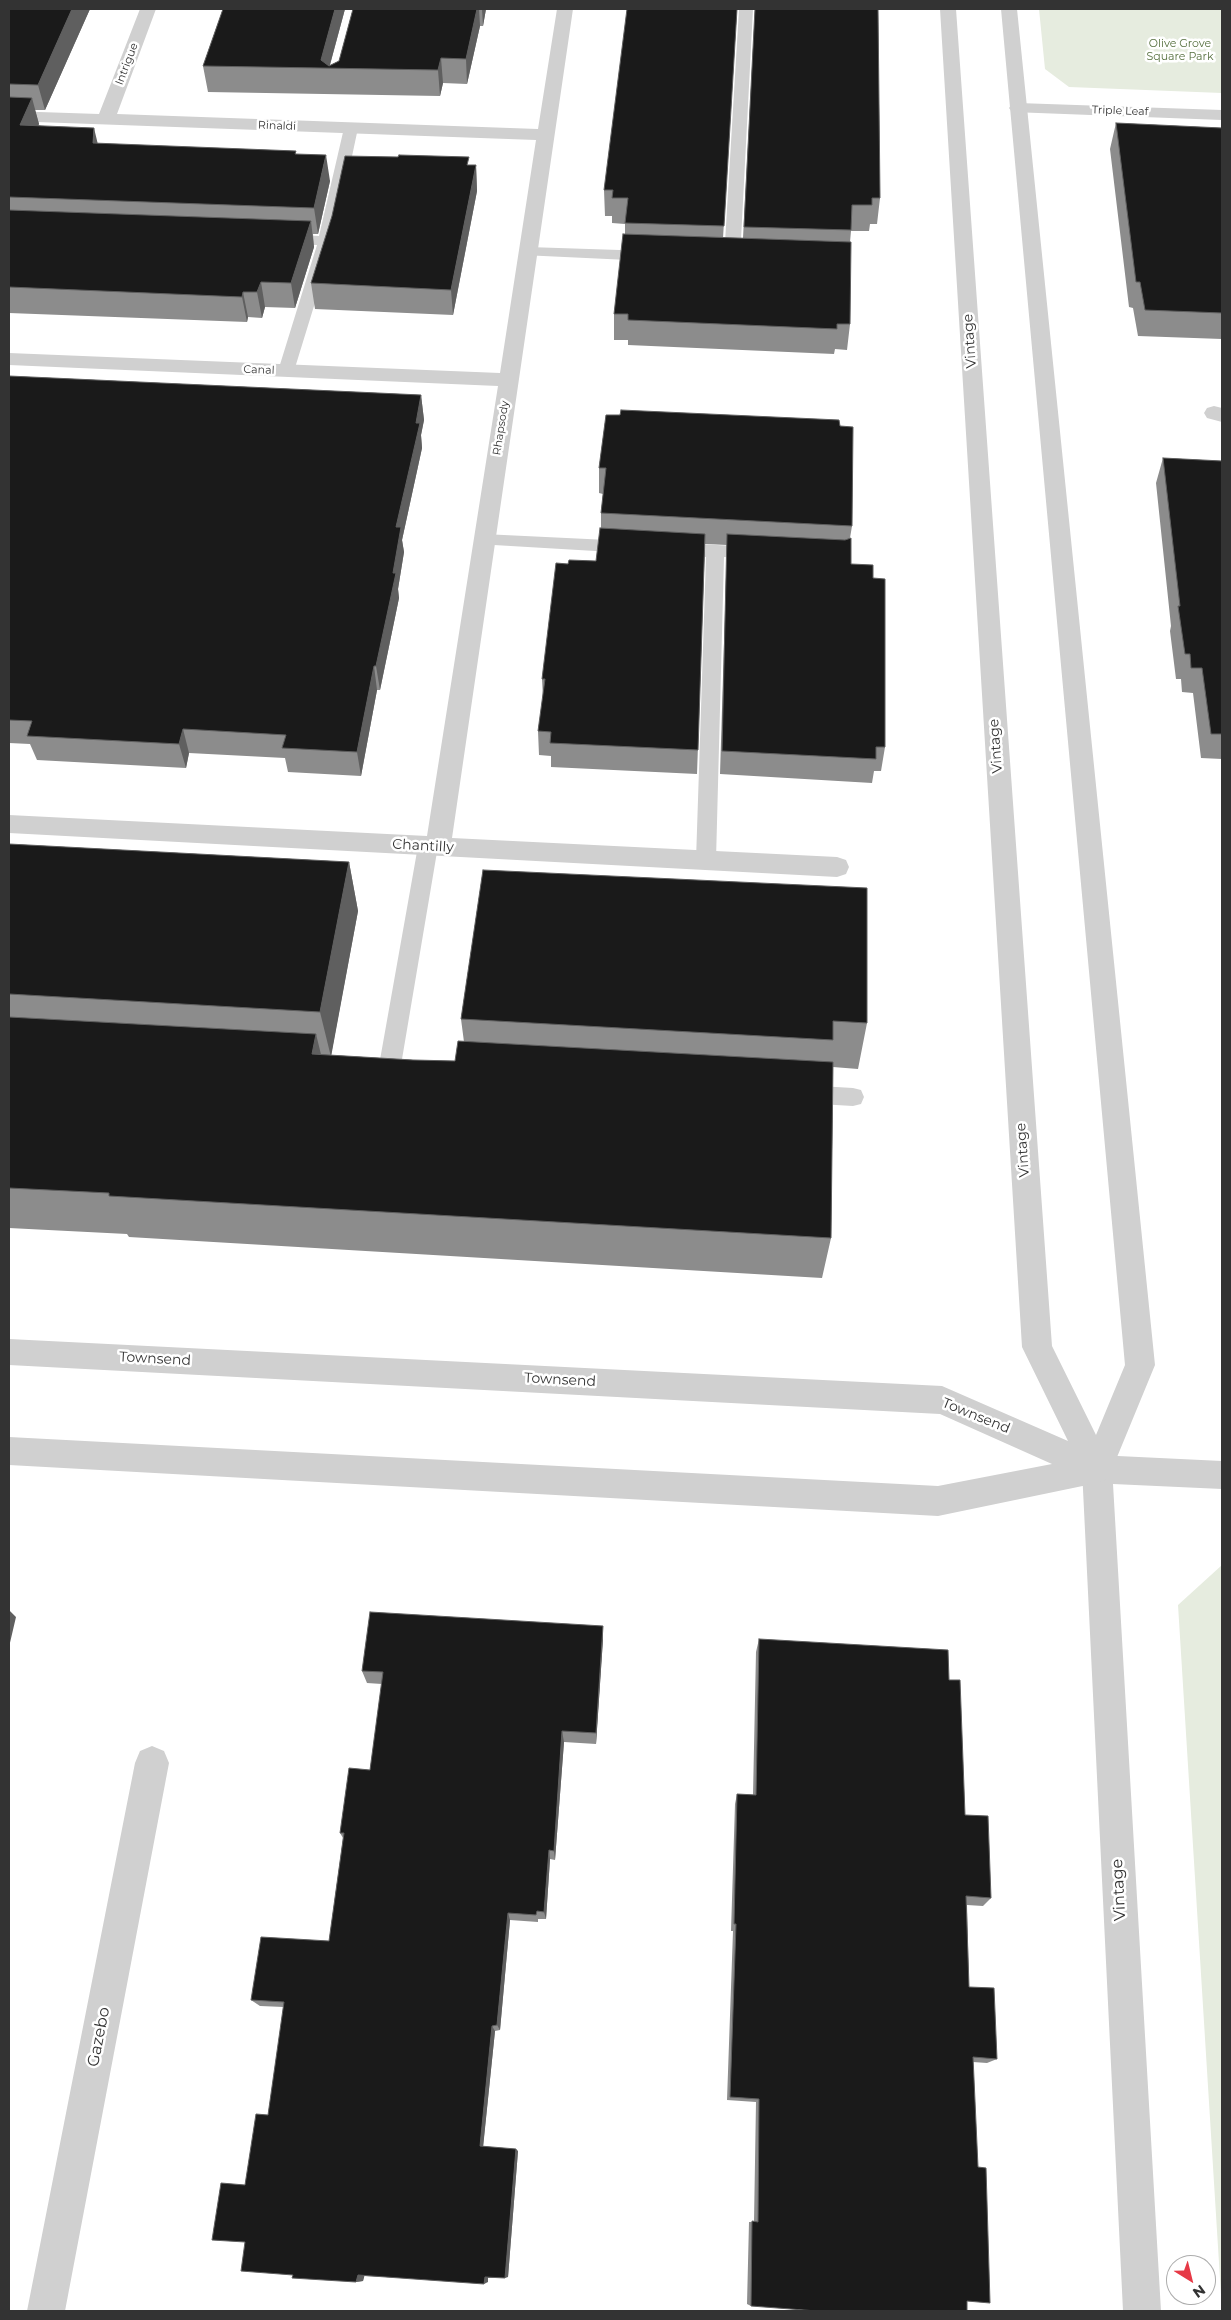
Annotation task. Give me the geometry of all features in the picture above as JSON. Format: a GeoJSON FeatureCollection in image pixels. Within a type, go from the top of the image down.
{"type":"FeatureCollection","features":[{"type":"Feature","properties":{"kind":"street","name":"Intrigue"},"geometry":{"type":"LineString","coordinates":[[106,120],[148,9]]}},
{"type":"Feature","properties":{"kind":"street","name":"Rhapsody"},"geometry":{"type":"LineString","coordinates":[[433,846],[483,540],[565,9]]}},
{"type":"Feature","properties":{"kind":"street","name":"Vintage"},"geometry":{"type":"LineString","coordinates":[[948,9],[1036,1347],[1097,1468],[1142,2311]]}},
{"type":"Feature","properties":{"kind":"street","name":"Vintage"},"geometry":{"type":"LineString","coordinates":[[1009,9],[1140,1365],[1097,1468]]}},
{"type":"Feature","properties":{"kind":"street","name":"Triple Leaf"},"geometry":{"type":"LineString","coordinates":[[1018,108],[1222,115]]}},
{"type":"Feature","properties":{"kind":"street","name":"Rinaldi"},"geometry":{"type":"LineString","coordinates":[[9,116],[545,136]]}},
{"type":"Feature","properties":{"kind":"street","name":"Canal"},"geometry":{"type":"LineString","coordinates":[[9,359],[508,380]]}},
{"type":"Feature","properties":{"kind":"street","name":"Chantilly"},"geometry":{"type":"LineString","coordinates":[[9,824],[837,867]]}},
{"type":"Feature","properties":{"kind":"street","name":"Townsend"},"geometry":{"type":"LineString","coordinates":[[9,1352],[942,1400],[1097,1468]]}},
{"type":"Feature","properties":{"kind":"street","name":"Townsend"},"geometry":{"type":"LineString","coordinates":[[9,1452],[938,1501],[1097,1468],[1222,1475]]}},
{"type":"Feature","properties":{"kind":"street","name":"Gazebo"},"geometry":{"type":"LineString","coordinates":[[46,2311],[152,1763]]}},
{"type":"Feature","properties":{"kind":"lane"},"geometry":{"type":"LineString","coordinates":[[732,259],[746,9]]}},
{"type":"Feature","properties":{"kind":"lane"},"geometry":{"type":"LineString","coordinates":[[286,371],[326,241],[351,128]]}},
{"type":"Feature","properties":{"kind":"lane"},"geometry":{"type":"LineString","coordinates":[[266,238],[326,241]]}},
{"type":"Feature","properties":{"kind":"lane"},"geometry":{"type":"LineString","coordinates":[[528,252],[664,257]]}},
{"type":"Feature","properties":{"kind":"lane"},"geometry":{"type":"LineString","coordinates":[[712,258],[751,260]]}},
{"type":"Feature","properties":{"kind":"lane"},"geometry":{"type":"LineString","coordinates":[[483,540],[773,554]]}},
{"type":"Feature","properties":{"kind":"lane"},"geometry":{"type":"LineString","coordinates":[[706,860],[714,551]]}},
{"type":"Feature","properties":{"kind":"lane"},"geometry":{"type":"LineString","coordinates":[[389,1071],[433,846]]}},
{"type":"Feature","properties":{"kind":"lane"},"geometry":{"type":"LineString","coordinates":[[784,1093],[853,1097]]}},
{"type":"Feature","properties":{"kind":"green space","name":"Olive Grove Square Park"},"geometry":{"type":"Polygon","coordinates":[[[1039,9],[1222,9],[1222,93],[1069,87],[1045,69],[1039,9]]]}},
{"type":"Feature","properties":{"kind":"green space"},"geometry":{"type":"Polygon","coordinates":[[[1222,1565],[1222,2311],[1178,1605],[1222,1565]]]}},
{"type":"Feature","properties":{"kind":"building"},"geometry":{"type":"Polygon","coordinates":[[[9,9],[72,9],[38,85],[9,84],[9,9]]]}},
{"type":"Feature","properties":{"kind":"building"},"geometry":{"type":"Polygon","coordinates":[[[223,9],[335,9],[321,60],[329,66],[339,61],[353,9],[477,9],[466,59],[441,58],[438,70],[203,66],[223,9]]]}},
{"type":"Feature","properties":{"kind":"building"},"geometry":{"type":"Polygon","coordinates":[[[627,9],[737,9],[724,226],[625,223],[628,198],[612,198],[613,190],[604,190],[627,9]]]}},
{"type":"Feature","properties":{"kind":"building"},"geometry":{"type":"Polygon","coordinates":[[[755,9],[878,9],[880,198],[872,198],[872,205],[852,205],[851,230],[744,227],[755,9]]]}},
{"type":"Feature","properties":{"kind":"building"},"geometry":{"type":"Polygon","coordinates":[[[9,97],[32,98],[20,125],[94,128],[93,143],[296,151],[295,154],[326,155],[314,208],[9,197],[9,97]]]}},
{"type":"Feature","properties":{"kind":"building"},"geometry":{"type":"Polygon","coordinates":[[[1116,123],[1222,128],[1222,313],[1145,310],[1140,282],[1136,282],[1116,123]]]}},
{"type":"Feature","properties":{"kind":"building"},"geometry":{"type":"Polygon","coordinates":[[[399,155],[469,157],[467,165],[476,165],[451,290],[311,283],[332,216],[345,156],[398,157],[399,155]]]}},
{"type":"Feature","properties":{"kind":"building"},"geometry":{"type":"Polygon","coordinates":[[[9,210],[311,221],[291,283],[261,282],[257,292],[243,292],[242,297],[9,287],[9,210]]]}},
{"type":"Feature","properties":{"kind":"building"},"geometry":{"type":"Polygon","coordinates":[[[623,234],[851,242],[850,324],[837,324],[837,329],[628,320],[628,314],[614,314],[623,234]]]}},
{"type":"Feature","properties":{"kind":"building"},"geometry":{"type":"Polygon","coordinates":[[[9,376],[421,395],[416,423],[420,423],[396,527],[401,527],[393,573],[396,573],[376,666],[374,666],[357,752],[282,748],[286,735],[183,729],[179,744],[27,736],[32,721],[9,720],[9,376]]]}},
{"type":"Feature","properties":{"kind":"building"},"geometry":{"type":"Polygon","coordinates":[[[621,410],[839,420],[840,426],[853,427],[852,526],[601,513],[606,468],[599,468],[606,415],[620,415],[621,410]]]}},
{"type":"Feature","properties":{"kind":"building"},"geometry":{"type":"Polygon","coordinates":[[[1163,458],[1222,461],[1222,734],[1211,734],[1202,668],[1191,668],[1190,654],[1185,654],[1178,606],[1180,606],[1163,458]]]}},
{"type":"Feature","properties":{"kind":"building"},"geometry":{"type":"Polygon","coordinates":[[[600,528],[705,534],[698,750],[550,743],[551,732],[538,731],[545,679],[542,679],[556,563],[568,564],[569,560],[596,561],[600,528]]]}},
{"type":"Feature","properties":{"kind":"building"},"geometry":{"type":"Polygon","coordinates":[[[727,534],[845,540],[851,538],[851,564],[873,565],[873,578],[885,579],[885,747],[876,747],[876,759],[722,751],[727,534]]]}},
{"type":"Feature","properties":{"kind":"building"},"geometry":{"type":"Polygon","coordinates":[[[9,844],[349,862],[320,1012],[9,994],[9,844]]]}},
{"type":"Feature","properties":{"kind":"building"},"geometry":{"type":"Polygon","coordinates":[[[483,870],[867,888],[867,1023],[833,1021],[833,1040],[461,1019],[483,870]]]}},
{"type":"Feature","properties":{"kind":"building"},"geometry":{"type":"Polygon","coordinates":[[[9,1017],[316,1034],[312,1054],[413,1060],[455,1061],[458,1041],[833,1062],[831,1238],[109,1196],[109,1193],[9,1188],[9,1017]]]}},
{"type":"Feature","properties":{"kind":"building"},"geometry":{"type":"Polygon","coordinates":[[[370,1612],[603,1626],[596,1733],[562,1731],[554,1851],[549,1850],[544,1912],[537,1911],[536,1915],[508,1913],[497,2025],[492,2026],[480,2146],[516,2149],[505,2278],[485,2277],[484,2284],[358,2275],[356,2282],[292,2278],[293,2275],[241,2271],[245,2242],[212,2240],[221,2183],[245,2185],[256,2114],[268,2115],[284,2002],[251,2000],[261,1937],[329,1941],[344,1833],[340,1833],[349,1768],[370,1770],[383,1672],[362,1671],[370,1612]]]}},
{"type":"Feature","properties":{"kind":"building"},"geometry":{"type":"Polygon","coordinates":[[[759,1639],[948,1650],[949,1680],[960,1680],[965,1815],[988,1816],[991,1898],[966,1896],[969,1987],[994,1988],[997,2059],[973,2057],[978,2167],[986,2168],[990,2303],[967,2301],[967,2311],[817,2311],[751,2306],[752,2221],[758,2222],[759,2099],[730,2097],[736,1924],[734,1924],[737,1794],[756,1795],[759,1639]]]}}]}
